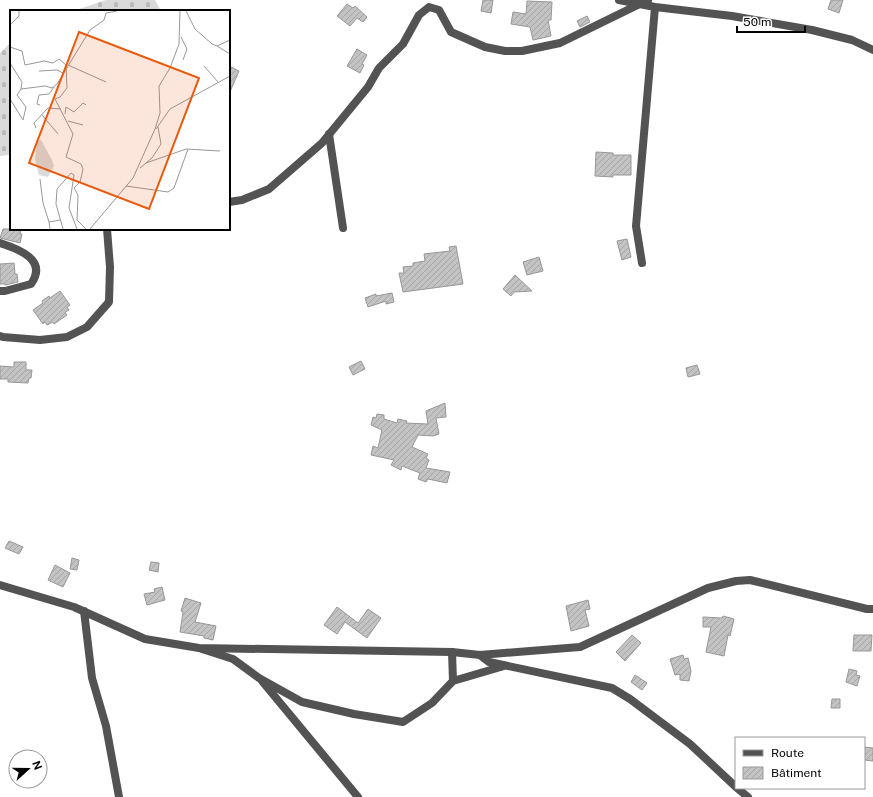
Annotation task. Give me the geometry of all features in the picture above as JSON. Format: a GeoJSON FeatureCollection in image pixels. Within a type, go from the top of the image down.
{"type":"FeatureCollection","features":[{"type":"Feature","properties":{"kind":"street"},"geometry":{"type":"LineString","coordinates":[[619,0],[732,16],[812,30],[852,40],[873,50]]}},
{"type":"Feature","properties":{"kind":"street"},"geometry":{"type":"LineString","coordinates":[[230,202],[242,200],[269,189],[322,143],[368,87],[379,68],[403,44],[419,15],[429,7],[439,10],[451,32],[485,47],[505,51],[522,51],[560,43],[648,0]]}},
{"type":"Feature","properties":{"kind":"street"},"geometry":{"type":"LineString","coordinates":[[642,264],[636,226],[655,6]]}},
{"type":"Feature","properties":{"kind":"street"},"geometry":{"type":"LineString","coordinates":[[329,134],[343,228]]}},
{"type":"Feature","properties":{"kind":"street"},"geometry":{"type":"LineString","coordinates":[[0,336],[3,338],[40,340],[67,337],[87,327],[109,302],[110,267],[107,230]]}},
{"type":"Feature","properties":{"kind":"street"},"geometry":{"type":"LineString","coordinates":[[0,243],[31,257],[36,266],[36,277],[31,284],[6,291],[0,291]]}},
{"type":"Feature","properties":{"kind":"street"},"geometry":{"type":"LineString","coordinates":[[199,648],[452,652],[480,655],[580,647],[708,588],[736,580],[750,580],[866,609],[873,608]]}},
{"type":"Feature","properties":{"kind":"street"},"geometry":{"type":"LineString","coordinates":[[0,585],[74,607],[145,639],[199,648],[234,659],[259,678],[302,702],[354,714],[403,722],[432,703],[453,681],[504,666]]}},
{"type":"Feature","properties":{"kind":"street"},"geometry":{"type":"LineString","coordinates":[[84,611],[92,678],[106,726],[119,797]]}},
{"type":"Feature","properties":{"kind":"street"},"geometry":{"type":"LineString","coordinates":[[452,652],[453,681]]}},
{"type":"Feature","properties":{"kind":"street"},"geometry":{"type":"LineString","coordinates":[[480,655],[489,662],[504,666],[612,688],[630,699],[690,744],[735,787]]}},
{"type":"Feature","properties":{"kind":"street"},"geometry":{"type":"LineString","coordinates":[[259,678],[358,797]]}},
{"type":"Feature","properties":{"kind":"street"},"geometry":{"type":"LineString","coordinates":[[737,789],[748,797]]}},
{"type":"Feature","properties":{"kind":"green space"},"geometry":{"type":"Polygon","coordinates":[[[106,0],[155,0],[160,10],[76,10],[106,0]]]}},
{"type":"Feature","properties":{"kind":"green space"},"geometry":{"type":"Polygon","coordinates":[[[10,43],[10,155],[0,156],[0,53],[10,43]]]}},
{"type":"Feature","properties":{"kind":"building"},"geometry":{"type":"Polygon","coordinates":[[[483,0],[493,0],[491,13],[481,11],[483,0]]]}},
{"type":"Feature","properties":{"kind":"building"},"geometry":{"type":"Polygon","coordinates":[[[831,0],[843,0],[839,13],[828,9],[831,0]]]}},
{"type":"Feature","properties":{"kind":"building"},"geometry":{"type":"Polygon","coordinates":[[[527,1],[552,2],[551,20],[548,20],[551,36],[533,40],[530,27],[511,24],[513,12],[526,14],[527,1]]]}},
{"type":"Feature","properties":{"kind":"building"},"geometry":{"type":"Polygon","coordinates":[[[347,4],[353,8],[355,6],[367,17],[363,22],[357,18],[350,26],[337,16],[347,4]]]}},
{"type":"Feature","properties":{"kind":"building"},"geometry":{"type":"Polygon","coordinates":[[[587,16],[590,22],[580,27],[577,21],[587,16]]]}},
{"type":"Feature","properties":{"kind":"building"},"geometry":{"type":"Polygon","coordinates":[[[357,49],[367,55],[362,64],[364,65],[360,73],[347,66],[357,49]]]}},
{"type":"Feature","properties":{"kind":"building"},"geometry":{"type":"Polygon","coordinates":[[[230,66],[239,71],[230,92],[230,66]]]}},
{"type":"Feature","properties":{"kind":"building"},"geometry":{"type":"Polygon","coordinates":[[[596,152],[613,153],[613,155],[631,155],[631,175],[613,175],[613,177],[595,176],[596,152]]]}},
{"type":"Feature","properties":{"kind":"building"},"geometry":{"type":"Polygon","coordinates":[[[3,229],[21,230],[20,234],[22,234],[20,243],[0,238],[3,229]]]}},
{"type":"Feature","properties":{"kind":"building"},"geometry":{"type":"Polygon","coordinates":[[[627,239],[631,257],[622,260],[617,241],[627,239]]]}},
{"type":"Feature","properties":{"kind":"building"},"geometry":{"type":"Polygon","coordinates":[[[456,246],[463,284],[403,292],[399,273],[404,273],[403,267],[413,266],[413,263],[425,261],[424,254],[450,251],[449,247],[456,246]]]}},
{"type":"Feature","properties":{"kind":"building"},"geometry":{"type":"Polygon","coordinates":[[[539,257],[543,271],[527,275],[523,262],[539,257]]]}},
{"type":"Feature","properties":{"kind":"building"},"geometry":{"type":"Polygon","coordinates":[[[14,263],[15,274],[17,274],[18,282],[5,285],[0,284],[0,264],[14,263]]]}},
{"type":"Feature","properties":{"kind":"building"},"geometry":{"type":"Polygon","coordinates":[[[515,275],[532,291],[514,292],[511,296],[503,289],[515,275]]]}},
{"type":"Feature","properties":{"kind":"building"},"geometry":{"type":"Polygon","coordinates":[[[60,291],[70,305],[67,307],[69,310],[65,312],[67,315],[54,324],[53,322],[47,325],[45,322],[43,324],[33,310],[43,303],[42,301],[49,296],[50,298],[60,291]]]}},
{"type":"Feature","properties":{"kind":"building"},"geometry":{"type":"Polygon","coordinates":[[[392,293],[394,302],[386,304],[386,301],[368,307],[365,298],[376,294],[376,296],[392,293]]]}},
{"type":"Feature","properties":{"kind":"building"},"geometry":{"type":"Polygon","coordinates":[[[361,361],[365,369],[353,375],[349,367],[361,361]]]}},
{"type":"Feature","properties":{"kind":"building"},"geometry":{"type":"Polygon","coordinates":[[[14,362],[26,362],[26,370],[32,370],[31,378],[29,378],[28,383],[8,382],[8,379],[0,379],[0,366],[14,367],[14,362]]]}},
{"type":"Feature","properties":{"kind":"building"},"geometry":{"type":"Polygon","coordinates":[[[697,365],[700,374],[688,377],[686,368],[697,365]]]}},
{"type":"Feature","properties":{"kind":"building"},"geometry":{"type":"Polygon","coordinates":[[[445,403],[446,417],[436,418],[439,434],[433,436],[418,435],[412,447],[428,454],[426,458],[429,460],[426,468],[450,472],[447,483],[428,479],[426,482],[418,479],[420,473],[402,466],[401,470],[391,465],[394,460],[371,455],[373,446],[378,448],[382,430],[371,425],[373,417],[376,418],[377,414],[384,415],[384,419],[397,423],[398,419],[407,421],[406,423],[428,424],[426,411],[445,403]]]}},
{"type":"Feature","properties":{"kind":"building"},"geometry":{"type":"Polygon","coordinates":[[[9,541],[23,547],[19,554],[5,548],[9,541]]]}},
{"type":"Feature","properties":{"kind":"building"},"geometry":{"type":"Polygon","coordinates":[[[72,558],[79,560],[77,570],[70,569],[72,558]]]}},
{"type":"Feature","properties":{"kind":"building"},"geometry":{"type":"Polygon","coordinates":[[[151,562],[159,563],[158,572],[149,570],[151,562]]]}},
{"type":"Feature","properties":{"kind":"building"},"geometry":{"type":"Polygon","coordinates":[[[55,565],[70,573],[63,587],[48,580],[55,565]]]}},
{"type":"Feature","properties":{"kind":"building"},"geometry":{"type":"Polygon","coordinates":[[[162,587],[165,600],[147,605],[144,594],[155,592],[154,589],[162,587]]]}},
{"type":"Feature","properties":{"kind":"building"},"geometry":{"type":"Polygon","coordinates":[[[185,598],[201,603],[195,622],[216,626],[213,640],[204,638],[204,636],[180,632],[183,612],[181,611],[185,598]]]}},
{"type":"Feature","properties":{"kind":"building"},"geometry":{"type":"Polygon","coordinates":[[[588,600],[590,609],[585,610],[589,626],[571,631],[566,606],[588,600]]]}},
{"type":"Feature","properties":{"kind":"building"},"geometry":{"type":"Polygon","coordinates":[[[337,607],[358,623],[368,609],[381,618],[367,638],[345,622],[337,634],[324,625],[337,607]]]}},
{"type":"Feature","properties":{"kind":"building"},"geometry":{"type":"Polygon","coordinates":[[[723,616],[734,619],[730,636],[728,635],[724,656],[706,652],[711,627],[703,627],[703,617],[722,618],[723,616]]]}},
{"type":"Feature","properties":{"kind":"building"},"geometry":{"type":"Polygon","coordinates":[[[632,635],[641,643],[625,661],[616,652],[632,635]]]}},
{"type":"Feature","properties":{"kind":"building"},"geometry":{"type":"Polygon","coordinates":[[[854,635],[872,635],[871,651],[853,651],[854,635]]]}},
{"type":"Feature","properties":{"kind":"building"},"geometry":{"type":"Polygon","coordinates":[[[683,655],[684,659],[688,658],[691,671],[689,681],[680,680],[680,674],[675,675],[670,659],[683,655]]]}},
{"type":"Feature","properties":{"kind":"building"},"geometry":{"type":"Polygon","coordinates":[[[849,669],[857,671],[856,675],[860,676],[857,686],[846,682],[849,669]]]}},
{"type":"Feature","properties":{"kind":"building"},"geometry":{"type":"Polygon","coordinates":[[[635,675],[647,683],[642,690],[631,682],[635,675]]]}},
{"type":"Feature","properties":{"kind":"building"},"geometry":{"type":"Polygon","coordinates":[[[832,699],[840,699],[840,708],[831,708],[832,699]]]}},
{"type":"Feature","properties":{"kind":"building"},"geometry":{"type":"Polygon","coordinates":[[[865,747],[873,748],[873,761],[865,760],[865,747]]]}}]}
